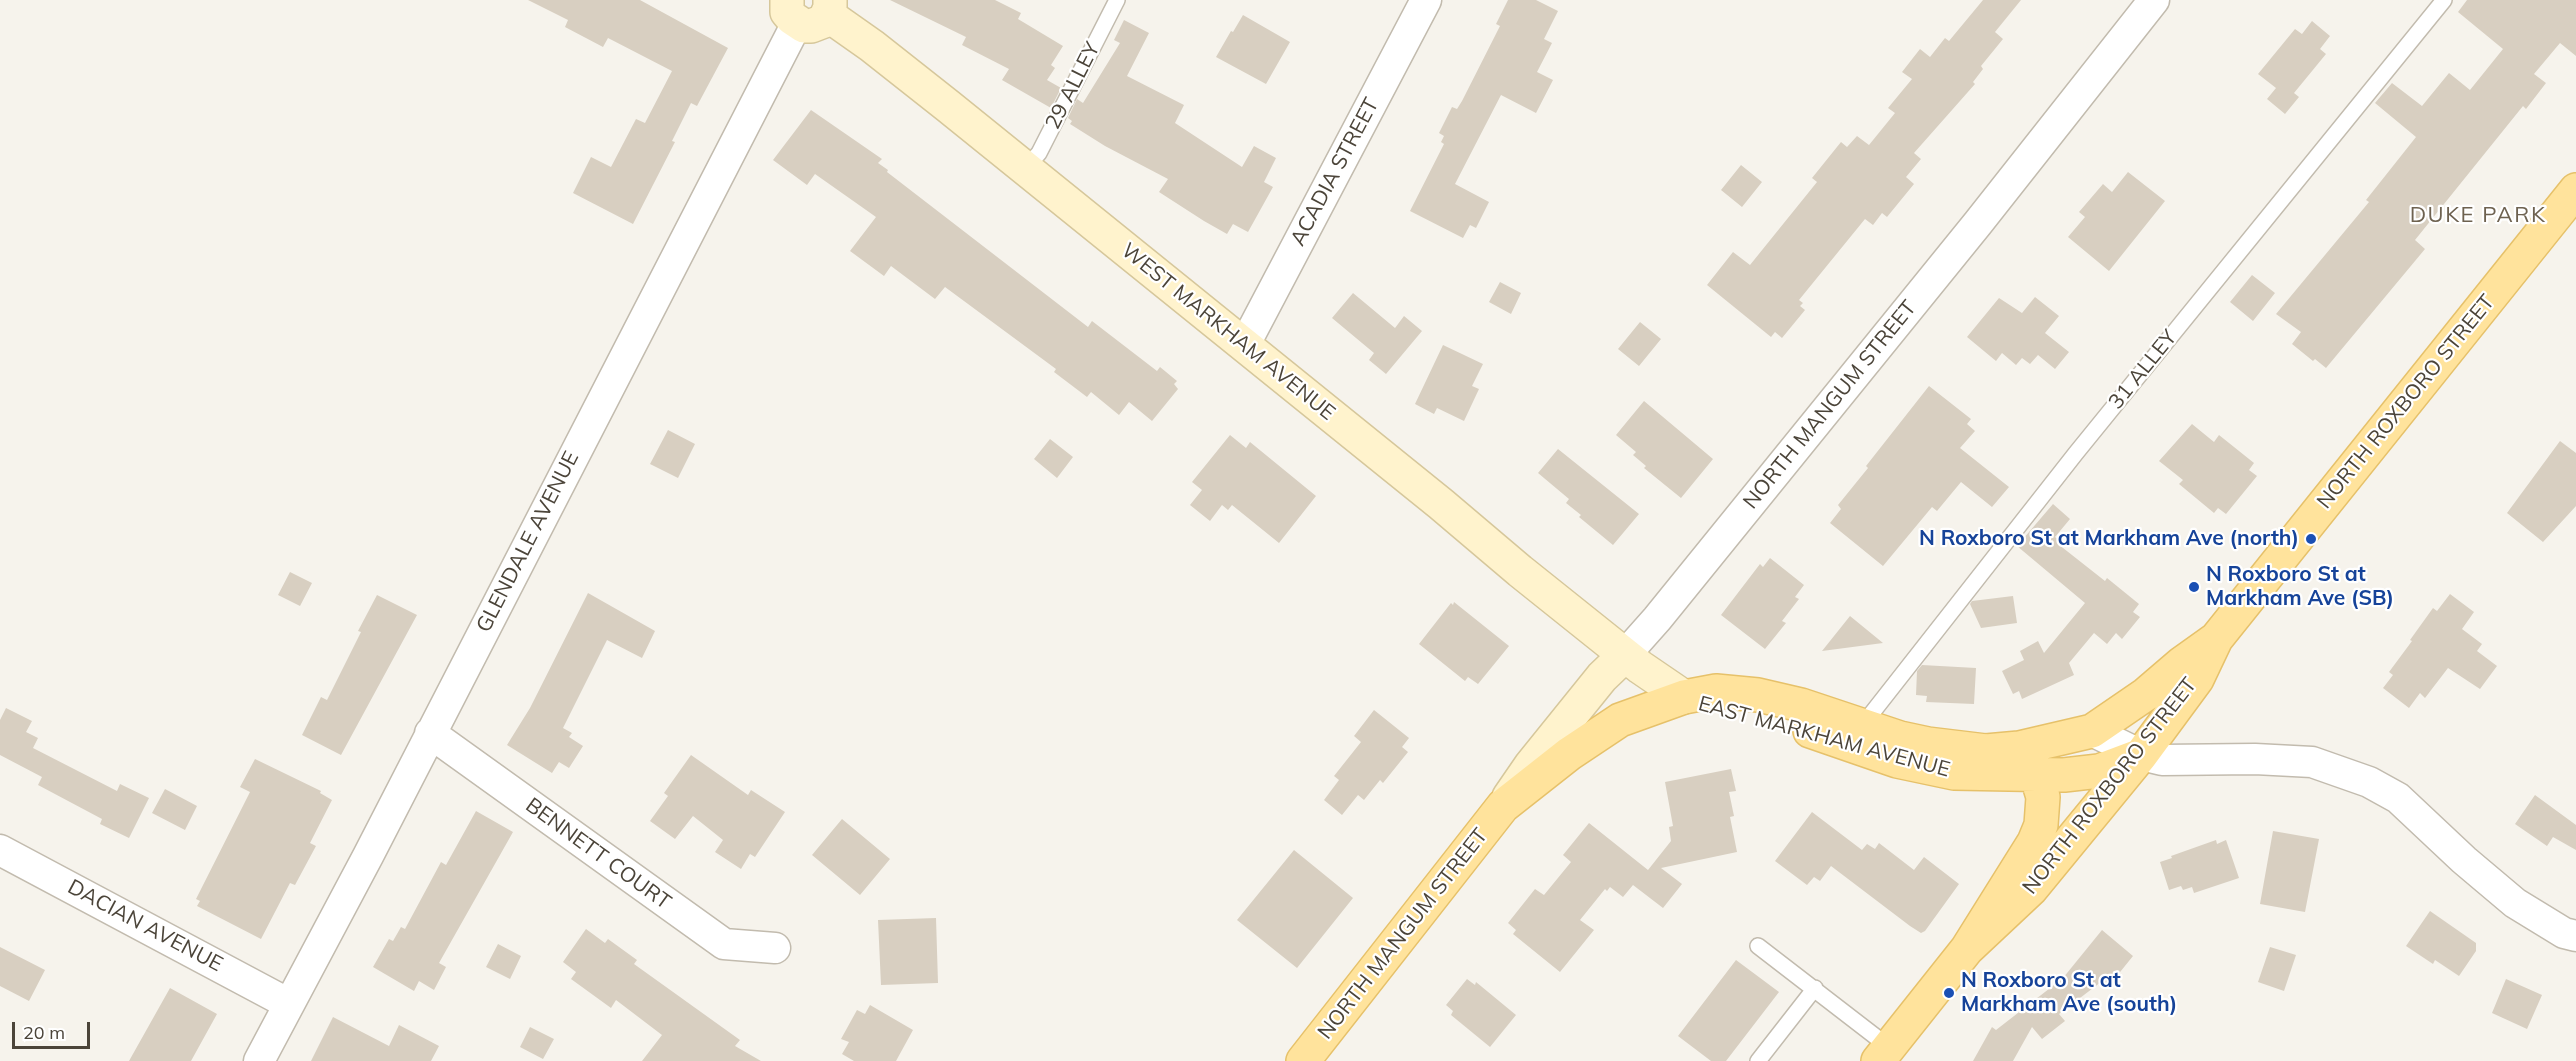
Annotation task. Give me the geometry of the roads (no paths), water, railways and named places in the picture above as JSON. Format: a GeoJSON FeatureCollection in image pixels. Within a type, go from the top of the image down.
{"type":"FeatureCollection","features":[{"type":"Feature","properties":{"kind":"main road","name":"NORTH ROXBORO STREET"},"geometry":{"type":"LineString","coordinates":[[1967,949],[2031,889],[2141,755],[2197,679],[2216,639],[2576,190]]}},
{"type":"Feature","properties":{"kind":"main road","name":"EAST MARKHAM AVENUE"},"geometry":{"type":"LineString","coordinates":[[1684,697],[1712,710],[1755,715],[1858,736],[1900,738],[1956,749],[1986,751],[2019,748],[2092,731],[2146,694],[2181,664],[2216,639]]}},
{"type":"Feature","properties":{"kind":"main road","name":"NORTH MANGUM STREET"},"geometry":{"type":"LineString","coordinates":[[1303,1061],[1503,806],[1569,754],[1606,729],[1627,717],[1684,697]]}},
{"type":"Feature","properties":{"kind":"main road","name":"EAST MARKHAM AVENUE"},"geometry":{"type":"LineString","coordinates":[[1858,736],[1897,761],[1954,773],[2037,777],[2099,771],[2141,755]]}},
{"type":"Feature","properties":{"kind":"main road","name":"NORTH ROXBORO STREET"},"geometry":{"type":"LineString","coordinates":[[1883,1054],[1967,949],[2029,850],[2041,825],[2043,797],[2037,777],[2019,748]]}},
{"type":"Feature","properties":{"kind":"street","name":"ACADIA STREET"},"geometry":{"type":"LineString","coordinates":[[1245,344],[1426,0]]}},
{"type":"Feature","properties":{"kind":"street","name":"NORTH MANGUM STREET"},"geometry":{"type":"LineString","coordinates":[[1503,806],[1538,756],[1602,677],[1657,619],[1978,223],[2154,0]]}},
{"type":"Feature","properties":{"kind":"street","name":"WEST MARKHAM AVENUE"},"geometry":{"type":"LineString","coordinates":[[810,10],[872,46],[1245,344],[1625,654]]}},
{"type":"Feature","properties":{"kind":"street","name":"GLENDALE AVENUE"},"geometry":{"type":"LineString","coordinates":[[259,1061],[810,10]]}},
{"type":"Feature","properties":{"kind":"street","name":"EAST MARKHAM AVENUE"},"geometry":{"type":"LineString","coordinates":[[1625,654],[1684,697]]}},
{"type":"Feature","properties":{"kind":"street"},"geometry":{"type":"LineString","coordinates":[[2092,731],[2141,755],[2176,761],[2255,759],[2312,762],[2369,782],[2398,798],[2464,860],[2515,903],[2564,933],[2576,936]]}},
{"type":"Feature","properties":{"kind":"street","name":"BENNETT COURT"},"geometry":{"type":"LineString","coordinates":[[430,733],[724,944],[776,948]]}},
{"type":"Feature","properties":{"kind":"street","name":"DACIAN AVENUE"},"geometry":{"type":"LineString","coordinates":[[0,850],[289,1004]]}},
{"type":"Feature","properties":{"kind":"lane","name":"29 ALLEY"},"geometry":{"type":"LineString","coordinates":[[1025,169],[1039,153],[1117,0]]}},
{"type":"Feature","properties":{"kind":"lane","name":"31 ALLEY"},"geometry":{"type":"LineString","coordinates":[[1858,736],[2076,453],[2444,0]]}},
{"type":"Feature","properties":{"kind":"lane"},"geometry":{"type":"LineString","coordinates":[[1758,946],[1815,988],[1883,1054]]}},
{"type":"Feature","properties":{"kind":"lane"},"geometry":{"type":"LineString","coordinates":[[1758,1061],[1815,988]]}},
{"type":"Feature","properties":{"kind":"place","name":"N Roxboro St at Markham Ave (north)"},"geometry":{"type":"Point","coordinates":[2311,539]}},
{"type":"Feature","properties":{"kind":"place","name":"N Roxboro St at Markham Ave (SB)"},"geometry":{"type":"Point","coordinates":[2194,587]}},
{"type":"Feature","properties":{"kind":"place","name":"N Roxboro St at Markham Ave (south)"},"geometry":{"type":"Point","coordinates":[1949,993]}},
{"type":"Feature","properties":{"kind":"district","name":"DUKE PARK"},"geometry":{"type":"Point","coordinates":[2478,215]}}]}
